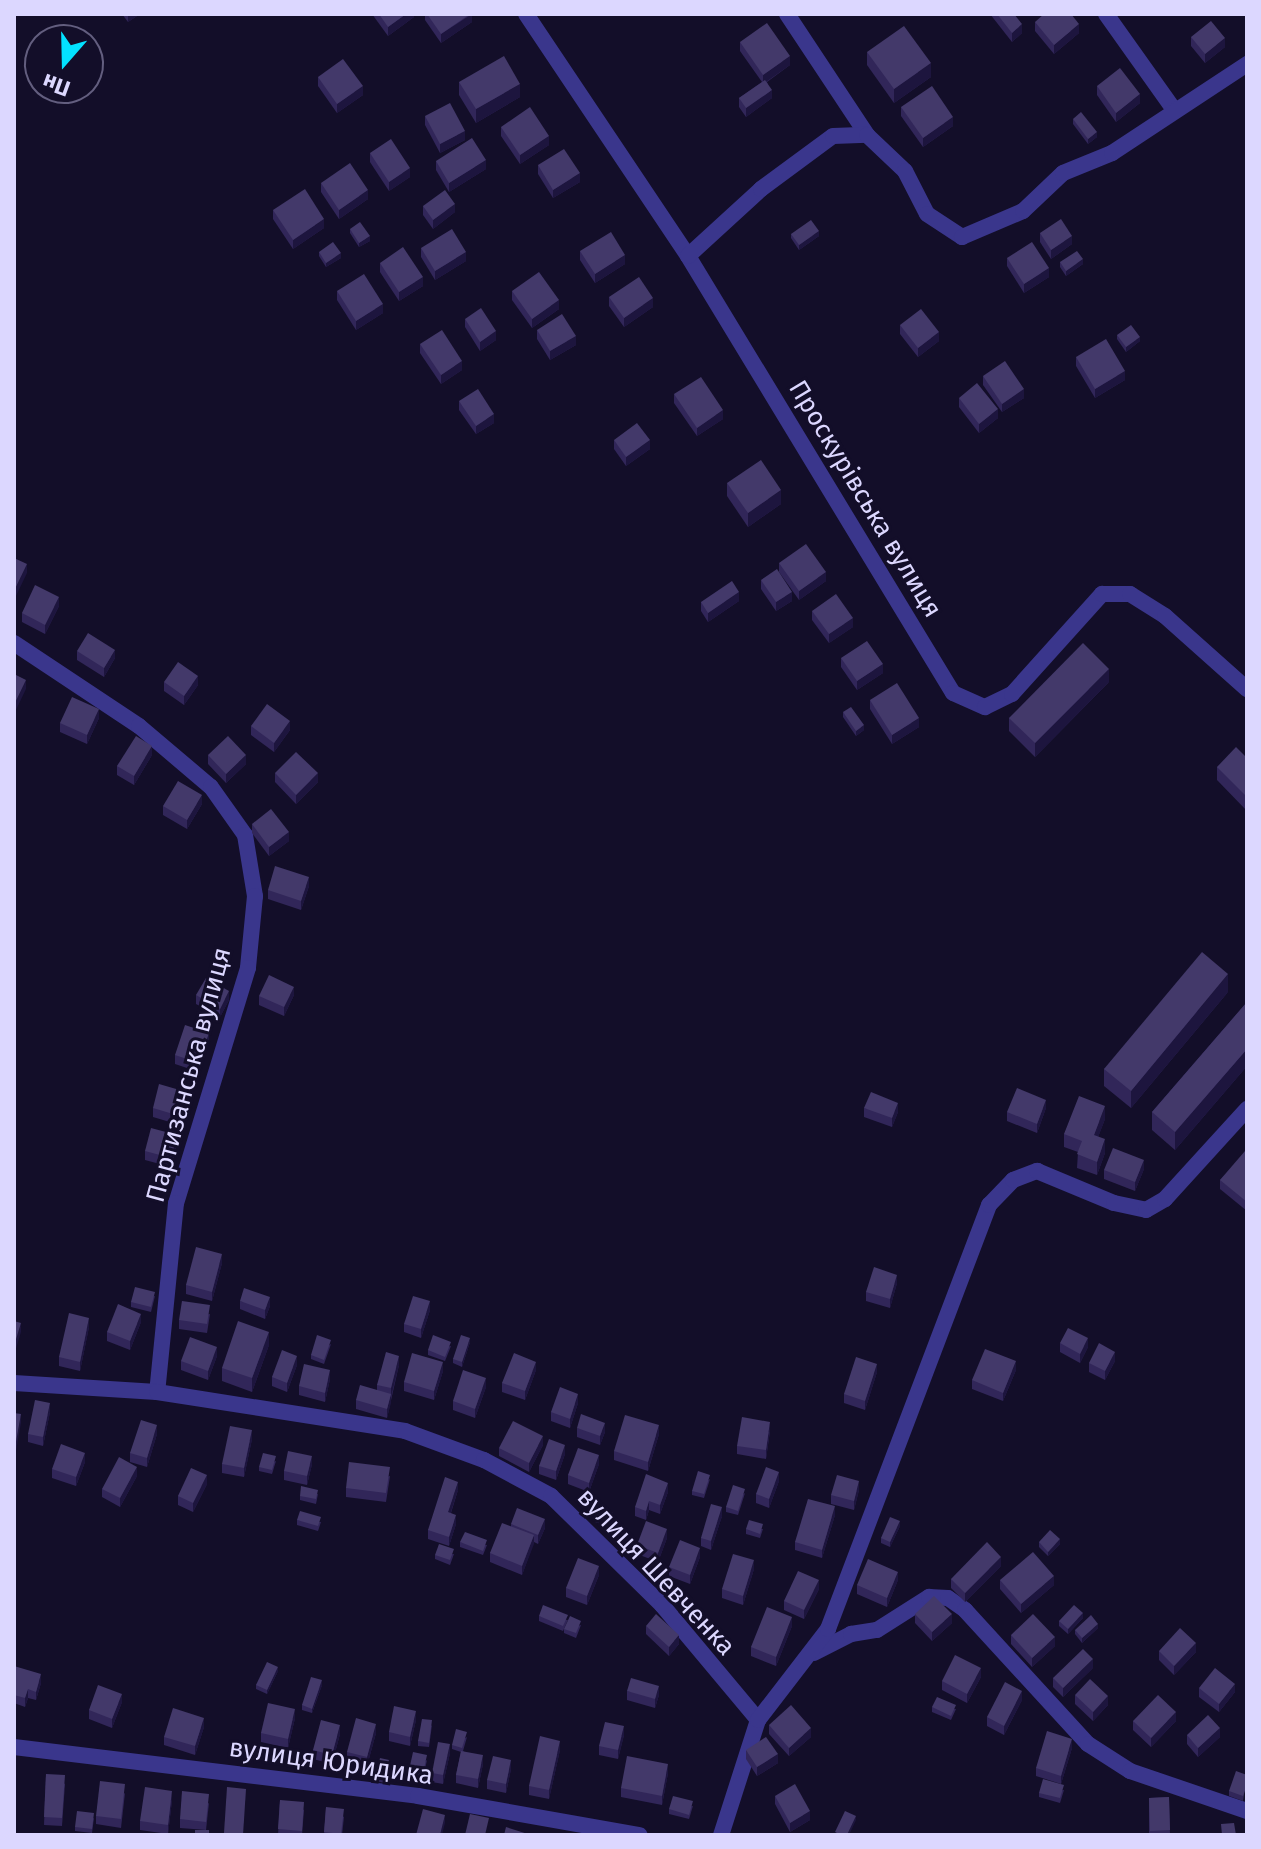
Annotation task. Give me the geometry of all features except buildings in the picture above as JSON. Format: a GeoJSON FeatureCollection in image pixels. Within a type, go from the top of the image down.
{"type":"FeatureCollection","features":[{"type":"Feature","properties":{"kind":"street","name":"Проскурівська вулиця"},"geometry":{"type":"LineString","coordinates":[[526,14],[688,256],[953,693],[985,707],[1012,694],[1102,594],[1130,594],[1165,616],[1247,689]]}},
{"type":"Feature","properties":{"kind":"street"},"geometry":{"type":"LineString","coordinates":[[787,14],[867,135],[905,171],[927,214],[962,237],[1023,211],[1063,173],[1112,153],[1247,64]]}},
{"type":"Feature","properties":{"kind":"street"},"geometry":{"type":"LineString","coordinates":[[1106,14],[1175,111]]}},
{"type":"Feature","properties":{"kind":"street"},"geometry":{"type":"LineString","coordinates":[[688,256],[761,189],[833,136],[867,135]]}},
{"type":"Feature","properties":{"kind":"street","name":"Партизанська вулиця"},"geometry":{"type":"LineString","coordinates":[[14,643],[151,736],[211,787],[245,835],[255,896],[248,968],[176,1203],[157,1392]]}},
{"type":"Feature","properties":{"kind":"street"},"geometry":{"type":"LineString","coordinates":[[721,1835],[758,1720],[813,1654],[828,1629],[989,1205],[1013,1180],[1037,1171],[1114,1203],[1146,1210],[1165,1199],[1247,1109]]}},
{"type":"Feature","properties":{"kind":"street","name":"вулиця Шевченка"},"geometry":{"type":"LineString","coordinates":[[14,1383],[157,1392],[405,1431],[484,1460],[551,1496],[662,1605],[758,1720]]}},
{"type":"Feature","properties":{"kind":"street"},"geometry":{"type":"LineString","coordinates":[[813,1654],[851,1634],[877,1630],[929,1597],[948,1598],[965,1610],[1088,1744],[1130,1771],[1247,1811]]}},
{"type":"Feature","properties":{"kind":"street","name":"вулиця Юридика"},"geometry":{"type":"LineString","coordinates":[[14,1747],[418,1796],[640,1835]]}}]}
